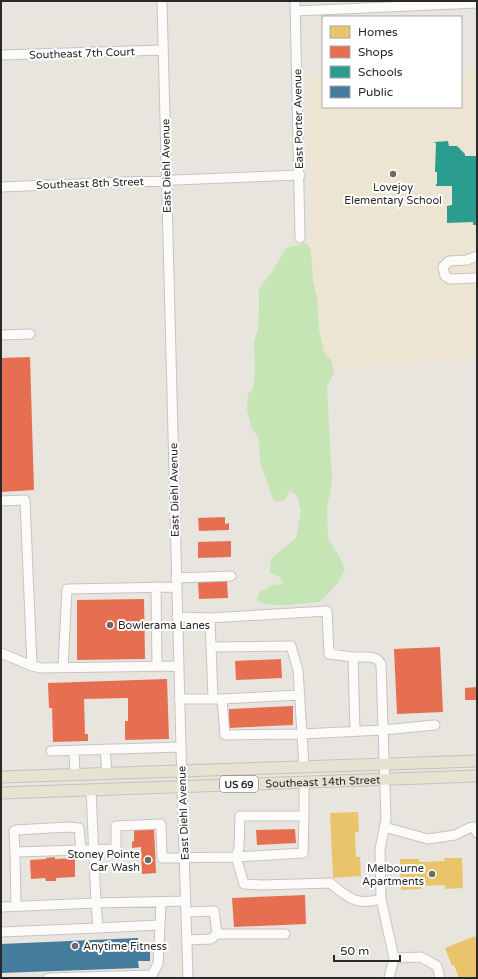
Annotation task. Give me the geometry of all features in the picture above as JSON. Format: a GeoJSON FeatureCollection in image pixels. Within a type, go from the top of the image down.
{"type":"FeatureCollection","features":[{"type":"Feature","properties":{"kind":"main road","name":"Southeast 14th Street"},"geometry":{"type":"LineString","coordinates":[[1,777],[477,762]]}},
{"type":"Feature","properties":{"kind":"main road","name":"Southeast 14th Street"},"geometry":{"type":"LineString","coordinates":[[1,793],[477,776]]}},
{"type":"Feature","properties":{"kind":"street","name":"East Diehl Avenue"},"geometry":{"type":"LineString","coordinates":[[162,1],[179,699],[188,978]]}},
{"type":"Feature","properties":{"kind":"street","name":"East Porter Avenue"},"geometry":{"type":"LineString","coordinates":[[295,1],[300,175],[300,238]]}},
{"type":"Feature","properties":{"kind":"street"},"geometry":{"type":"LineString","coordinates":[[296,11],[477,3]]}},
{"type":"Feature","properties":{"kind":"street","name":"Southeast 7th Court"},"geometry":{"type":"LineString","coordinates":[[1,55],[163,50]]}},
{"type":"Feature","properties":{"kind":"street","name":"Southeast 8th Street"},"geometry":{"type":"LineString","coordinates":[[1,187],[300,175]]}},
{"type":"Feature","properties":{"kind":"street"},"geometry":{"type":"LineString","coordinates":[[477,256],[466,260],[449,261],[443,267],[445,276],[450,279],[477,278]]}},
{"type":"Feature","properties":{"kind":"street"},"geometry":{"type":"LineString","coordinates":[[1,336],[30,334]]}},
{"type":"Feature","properties":{"kind":"street"},"geometry":{"type":"LineString","coordinates":[[1,501],[25,500],[32,666]]}},
{"type":"Feature","properties":{"kind":"street"},"geometry":{"type":"LineString","coordinates":[[63,668],[67,589],[156,587],[231,576]]}},
{"type":"Feature","properties":{"kind":"street"},"geometry":{"type":"LineString","coordinates":[[156,587],[156,666]]}},
{"type":"Feature","properties":{"kind":"street"},"geometry":{"type":"LineString","coordinates":[[177,617],[210,618],[327,611],[329,654],[353,657],[370,656],[377,658],[381,664],[386,820],[380,849],[381,899],[394,958],[389,978]]}},
{"type":"Feature","properties":{"kind":"street"},"geometry":{"type":"LineString","coordinates":[[210,618],[211,648],[217,699],[225,735],[302,734],[383,730],[435,725]]}},
{"type":"Feature","properties":{"kind":"street"},"geometry":{"type":"LineString","coordinates":[[211,648],[290,646],[298,670],[304,767]]}},
{"type":"Feature","properties":{"kind":"street"},"geometry":{"type":"LineString","coordinates":[[1,652],[32,666],[41,668],[179,666]]}},
{"type":"Feature","properties":{"kind":"street"},"geometry":{"type":"LineString","coordinates":[[353,657],[355,731]]}},
{"type":"Feature","properties":{"kind":"street"},"geometry":{"type":"LineString","coordinates":[[179,699],[217,699],[300,695]]}},
{"type":"Feature","properties":{"kind":"street"},"geometry":{"type":"LineString","coordinates":[[51,751],[181,747]]}},
{"type":"Feature","properties":{"kind":"street"},"geometry":{"type":"LineString","coordinates":[[105,749],[107,774]]}},
{"type":"Feature","properties":{"kind":"street"},"geometry":{"type":"LineString","coordinates":[[74,750],[75,775]]}},
{"type":"Feature","properties":{"kind":"street"},"geometry":{"type":"LineString","coordinates":[[15,852],[116,849],[116,826],[161,824],[162,858],[236,857],[303,853],[304,782]]}},
{"type":"Feature","properties":{"kind":"street"},"geometry":{"type":"LineString","coordinates":[[91,790],[98,928]]}},
{"type":"Feature","properties":{"kind":"street"},"geometry":{"type":"LineString","coordinates":[[304,816],[240,816],[239,848],[236,857],[244,884],[262,885],[330,883],[352,900],[369,903],[381,899]]}},
{"type":"Feature","properties":{"kind":"street"},"geometry":{"type":"LineString","coordinates":[[16,906],[14,831],[67,827],[79,828],[81,850]]}},
{"type":"Feature","properties":{"kind":"street"},"geometry":{"type":"LineString","coordinates":[[384,827],[428,839],[455,834],[469,828],[476,828]]}},
{"type":"Feature","properties":{"kind":"street"},"geometry":{"type":"LineString","coordinates":[[1,907],[186,901]]}},
{"type":"Feature","properties":{"kind":"street"},"geometry":{"type":"LineString","coordinates":[[48,978],[152,975],[158,964],[161,902]]}},
{"type":"Feature","properties":{"kind":"street"},"geometry":{"type":"LineString","coordinates":[[186,912],[214,911],[216,934]]}},
{"type":"Feature","properties":{"kind":"street"},"geometry":{"type":"LineString","coordinates":[[1,932],[160,926]]}},
{"type":"Feature","properties":{"kind":"street"},"geometry":{"type":"LineString","coordinates":[[187,940],[211,939],[216,934],[285,934]]}},
{"type":"Feature","properties":{"kind":"street"},"geometry":{"type":"LineString","coordinates":[[394,958],[421,957],[437,966],[440,978]]}},
{"type":"Feature","properties":{"kind":"shaded area","name":"Lovejoy Elementary School"},"geometry":{"type":"Polygon","coordinates":[[[477,70],[477,360],[294,369],[291,242],[310,241],[308,75],[322,74],[322,108],[462,108],[462,71],[477,70]]]}},
{"type":"Feature","properties":{"kind":"green space"},"geometry":{"type":"Polygon","coordinates":[[[306,243],[311,250],[319,329],[324,353],[331,359],[334,373],[327,387],[332,482],[327,508],[328,538],[340,558],[345,570],[337,584],[320,602],[271,605],[257,601],[260,592],[270,586],[283,584],[280,577],[270,573],[271,559],[296,538],[301,511],[297,496],[290,491],[284,500],[274,502],[260,462],[259,439],[251,426],[247,409],[248,394],[253,389],[255,374],[254,342],[258,329],[259,289],[274,269],[286,248],[306,243]]]}},
{"type":"Feature","properties":{"kind":"building: Homes","name":"Melbourne Apartments"},"geometry":{"type":"Polygon","coordinates":[[[358,812],[359,832],[355,832],[356,857],[360,857],[361,876],[333,878],[330,813],[358,812]]]}},
{"type":"Feature","properties":{"kind":"building: Homes","name":"Melbourne Apartments"},"geometry":{"type":"Polygon","coordinates":[[[444,858],[462,858],[463,888],[445,889],[445,885],[421,886],[421,889],[401,890],[400,859],[419,859],[419,862],[445,861],[444,858]]]}},
{"type":"Feature","properties":{"kind":"building: Homes"},"geometry":{"type":"Polygon","coordinates":[[[475,936],[477,942],[477,978],[459,978],[454,965],[452,966],[445,948],[475,936]]]}},
{"type":"Feature","properties":{"kind":"building: Shops"},"geometry":{"type":"Polygon","coordinates":[[[30,357],[34,490],[1,492],[1,358],[30,357]]]}},
{"type":"Feature","properties":{"kind":"building: Shops"},"geometry":{"type":"Polygon","coordinates":[[[225,517],[225,524],[229,523],[229,530],[199,531],[198,518],[225,517]]]}},
{"type":"Feature","properties":{"kind":"building: Shops"},"geometry":{"type":"Polygon","coordinates":[[[231,541],[231,557],[198,558],[198,542],[231,541]]]}},
{"type":"Feature","properties":{"kind":"building: Shops"},"geometry":{"type":"Polygon","coordinates":[[[227,581],[228,598],[199,599],[198,582],[227,581]]]}},
{"type":"Feature","properties":{"kind":"building: Shops","name":"Bowlerama Lanes"},"geometry":{"type":"Polygon","coordinates":[[[144,599],[145,659],[77,660],[77,600],[144,599]]]}},
{"type":"Feature","properties":{"kind":"building: Shops"},"geometry":{"type":"Polygon","coordinates":[[[440,647],[443,712],[397,714],[394,649],[440,647]]]}},
{"type":"Feature","properties":{"kind":"building: Shops"},"geometry":{"type":"Polygon","coordinates":[[[281,659],[282,678],[236,680],[235,661],[281,659]]]}},
{"type":"Feature","properties":{"kind":"building: Shops"},"geometry":{"type":"Polygon","coordinates":[[[167,679],[169,739],[125,740],[125,721],[128,721],[128,698],[84,699],[85,734],[88,734],[88,741],[53,742],[52,708],[49,708],[48,683],[167,679]]]}},
{"type":"Feature","properties":{"kind":"building: Shops"},"geometry":{"type":"Polygon","coordinates":[[[477,687],[477,700],[465,700],[465,688],[477,687]]]}},
{"type":"Feature","properties":{"kind":"building: Shops"},"geometry":{"type":"Polygon","coordinates":[[[293,706],[293,725],[229,728],[229,709],[293,706]]]}},
{"type":"Feature","properties":{"kind":"building: Shops","name":"Stoney Pointe Car Wash"},"geometry":{"type":"Polygon","coordinates":[[[154,827],[156,873],[142,874],[141,847],[132,848],[132,842],[134,841],[134,828],[154,827]]]}},
{"type":"Feature","properties":{"kind":"building: Shops"},"geometry":{"type":"Polygon","coordinates":[[[295,829],[296,843],[257,845],[256,830],[295,829]]]}},
{"type":"Feature","properties":{"kind":"building: Shops"},"geometry":{"type":"Polygon","coordinates":[[[55,857],[55,859],[75,858],[75,877],[56,878],[56,881],[46,881],[45,878],[31,879],[30,860],[55,857]]]}},
{"type":"Feature","properties":{"kind":"building: Shops"},"geometry":{"type":"Polygon","coordinates":[[[305,895],[306,924],[234,927],[232,898],[305,895]]]}},
{"type":"Feature","properties":{"kind":"building: Schools","name":"Lovejoy Elementary School"},"geometry":{"type":"Polygon","coordinates":[[[448,141],[449,146],[457,146],[465,154],[465,156],[477,156],[477,225],[473,225],[473,222],[447,223],[447,206],[452,205],[452,186],[436,186],[436,143],[434,143],[448,141]]]}},
{"type":"Feature","properties":{"kind":"building: Public"},"geometry":{"type":"Polygon","coordinates":[[[138,938],[138,946],[150,945],[150,961],[138,961],[139,968],[1,973],[1,944],[138,938]]]}},
{"type":"Feature","properties":{"kind":"place","name":"Lovejoy Elementary School"},"geometry":{"type":"Point","coordinates":[393,174]}},
{"type":"Feature","properties":{"kind":"place","name":"Bowlerama Lanes"},"geometry":{"type":"Point","coordinates":[110,625]}},
{"type":"Feature","properties":{"kind":"place","name":"Stoney Pointe Car Wash"},"geometry":{"type":"Point","coordinates":[148,860]}},
{"type":"Feature","properties":{"kind":"place","name":"Melbourne Apartments"},"geometry":{"type":"Point","coordinates":[432,874]}},
{"type":"Feature","properties":{"kind":"place","name":"Anytime Fitness"},"geometry":{"type":"Point","coordinates":[75,946]}}]}
